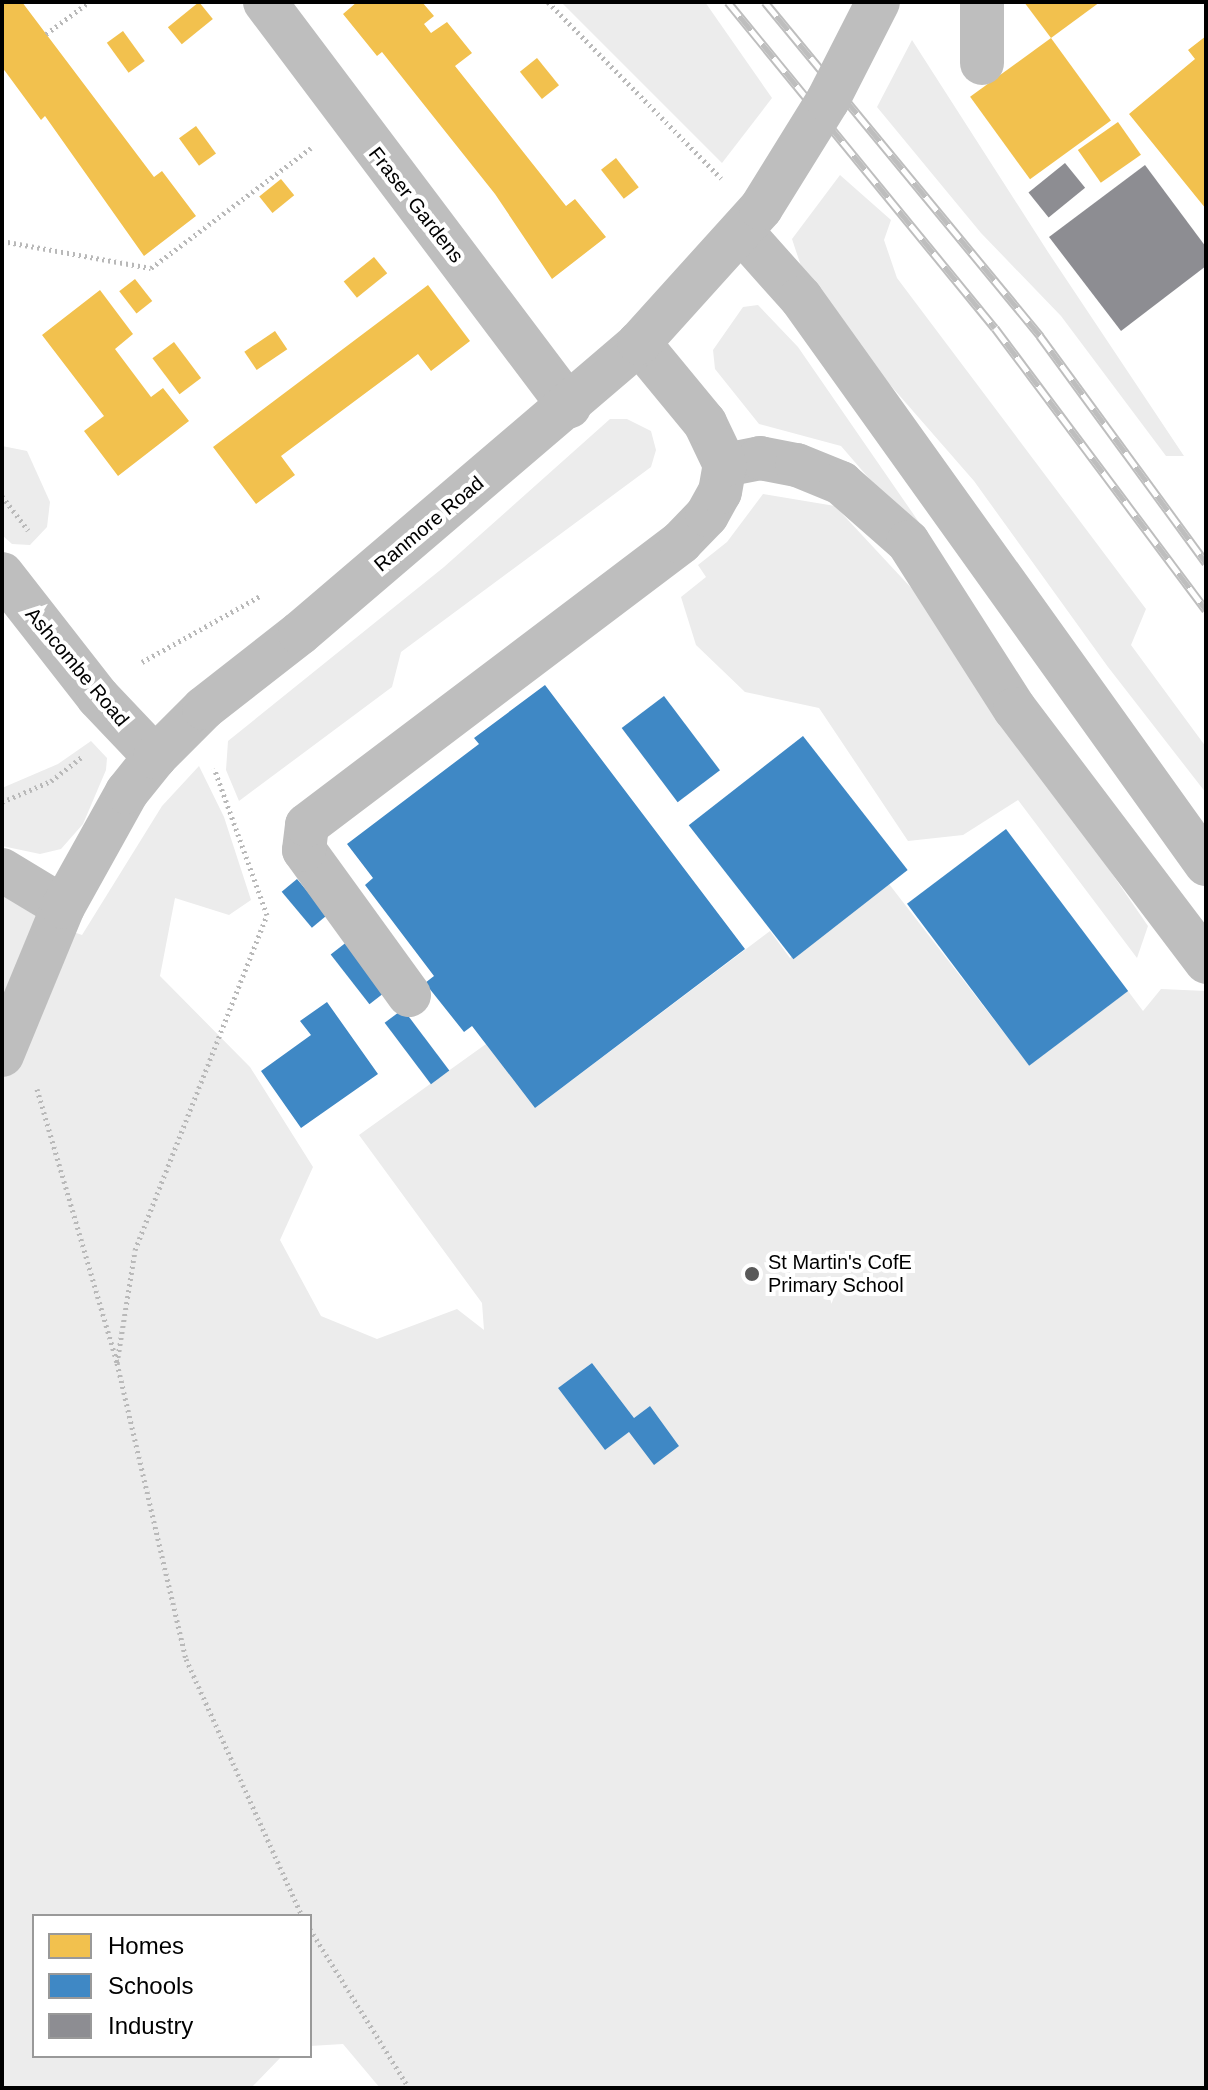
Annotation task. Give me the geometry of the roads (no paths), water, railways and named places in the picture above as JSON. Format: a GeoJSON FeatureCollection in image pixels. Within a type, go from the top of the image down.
{"type":"FeatureCollection","features":[{"type":"Feature","properties":{"kind":"street","name":"Fraser Gardens"},"geometry":{"type":"LineString","coordinates":[[265,2],[349,118],[569,406]]}},
{"type":"Feature","properties":{"kind":"street","name":"Ranmore Road"},"geometry":{"type":"LineString","coordinates":[[2,1055],[15,1013],[63,907],[127,792],[169,741],[569,406],[639,343],[752,220],[828,100],[878,2]]}},
{"type":"Feature","properties":{"kind":"street"},"geometry":{"type":"LineString","coordinates":[[982,2],[982,63]]}},
{"type":"Feature","properties":{"kind":"street"},"geometry":{"type":"LineString","coordinates":[[752,220],[801,298],[1206,864]]}},
{"type":"Feature","properties":{"kind":"street"},"geometry":{"type":"LineString","coordinates":[[409,995],[304,850],[307,825],[681,542],[713,504],[725,465],[705,423],[639,343]]}},
{"type":"Feature","properties":{"kind":"street"},"geometry":{"type":"LineString","coordinates":[[725,465],[760,458],[797,465],[841,483],[908,542],[1015,709],[1206,962]]}},
{"type":"Feature","properties":{"kind":"street","name":"Ashcombe Road"},"geometry":{"type":"LineString","coordinates":[[2,574],[98,697],[169,741]]}},
{"type":"Feature","properties":{"kind":"street"},"geometry":{"type":"LineString","coordinates":[[2,870],[63,907]]}},
{"type":"Feature","properties":{"kind":"railway"},"geometry":{"type":"LineString","coordinates":[[728,2],[995,328],[1206,610]]}},
{"type":"Feature","properties":{"kind":"railway"},"geometry":{"type":"LineString","coordinates":[[765,2],[1040,336],[1206,563]]}},
{"type":"Feature","properties":{"kind":"place","name":"St Martin's CofE Primary School"},"geometry":{"type":"Point","coordinates":[752,1274]}}]}
